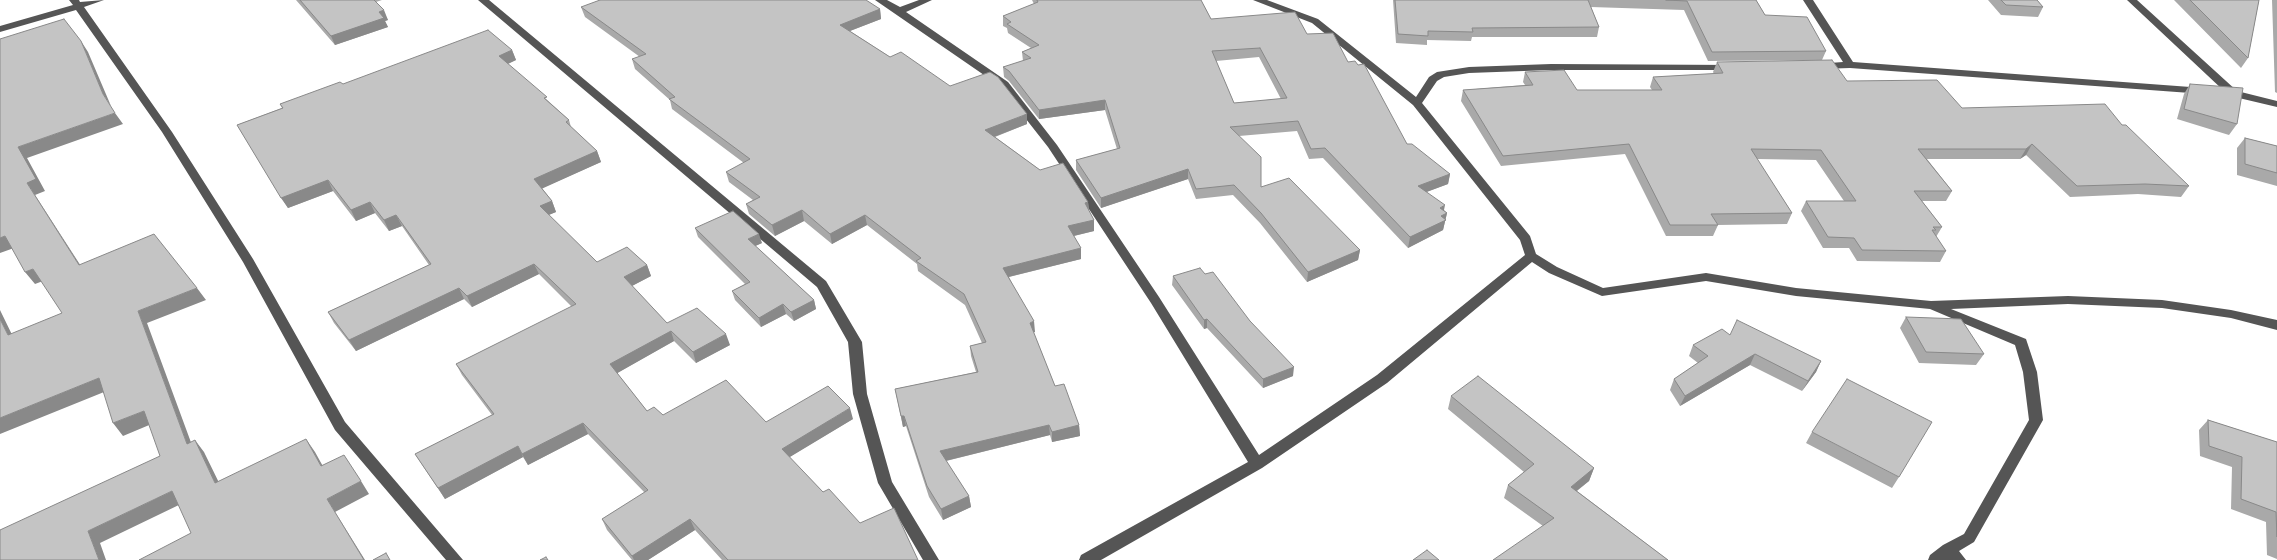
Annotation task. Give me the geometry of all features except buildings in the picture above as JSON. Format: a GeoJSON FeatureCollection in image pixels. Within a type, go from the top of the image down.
{"type":"FeatureCollection","features":[{"type":"Feature","properties":{"kind":"street"},"geometry":{"type":"LineString","coordinates":[[0,29],[76,3],[99,0]]}},
{"type":"Feature","properties":{"kind":"street"},"geometry":{"type":"LineString","coordinates":[[483,0],[822,284],[855,342],[860,394],[885,483],[931,560]]}},
{"type":"Feature","properties":{"kind":"street"},"geometry":{"type":"LineString","coordinates":[[880,0],[899,11],[1004,84],[1046,137],[1155,300],[1257,464]]}},
{"type":"Feature","properties":{"kind":"street"},"geometry":{"type":"LineString","coordinates":[[899,11],[927,0]]}},
{"type":"Feature","properties":{"kind":"street"},"geometry":{"type":"LineString","coordinates":[[1258,0],[1315,21],[1417,103],[1526,239],[1531,256],[1552,270],[1602,292],[1706,277],[1796,292],[1931,305],[2068,300],[2162,304],[2231,314],[2277,325]]}},
{"type":"Feature","properties":{"kind":"street"},"geometry":{"type":"LineString","coordinates":[[1808,0],[1850,64]]}},
{"type":"Feature","properties":{"kind":"street"},"geometry":{"type":"LineString","coordinates":[[2132,0],[2233,93]]}},
{"type":"Feature","properties":{"kind":"street"},"geometry":{"type":"LineString","coordinates":[[76,3],[167,132],[249,262],[340,426],[454,560]]}},
{"type":"Feature","properties":{"kind":"street"},"geometry":{"type":"LineString","coordinates":[[1812,66],[1850,64],[2233,93],[2277,104]]}},
{"type":"Feature","properties":{"kind":"street"},"geometry":{"type":"LineString","coordinates":[[1417,103],[1433,80],[1442,74],[1469,70],[1551,67],[1745,67]]}},
{"type":"Feature","properties":{"kind":"street"},"geometry":{"type":"LineString","coordinates":[[1087,560],[1257,464],[1382,378],[1531,256]]}},
{"type":"Feature","properties":{"kind":"street"},"geometry":{"type":"LineString","coordinates":[[1931,305],[2020,342],[2030,372],[2036,420],[1969,538],[1947,557]]}}]}
